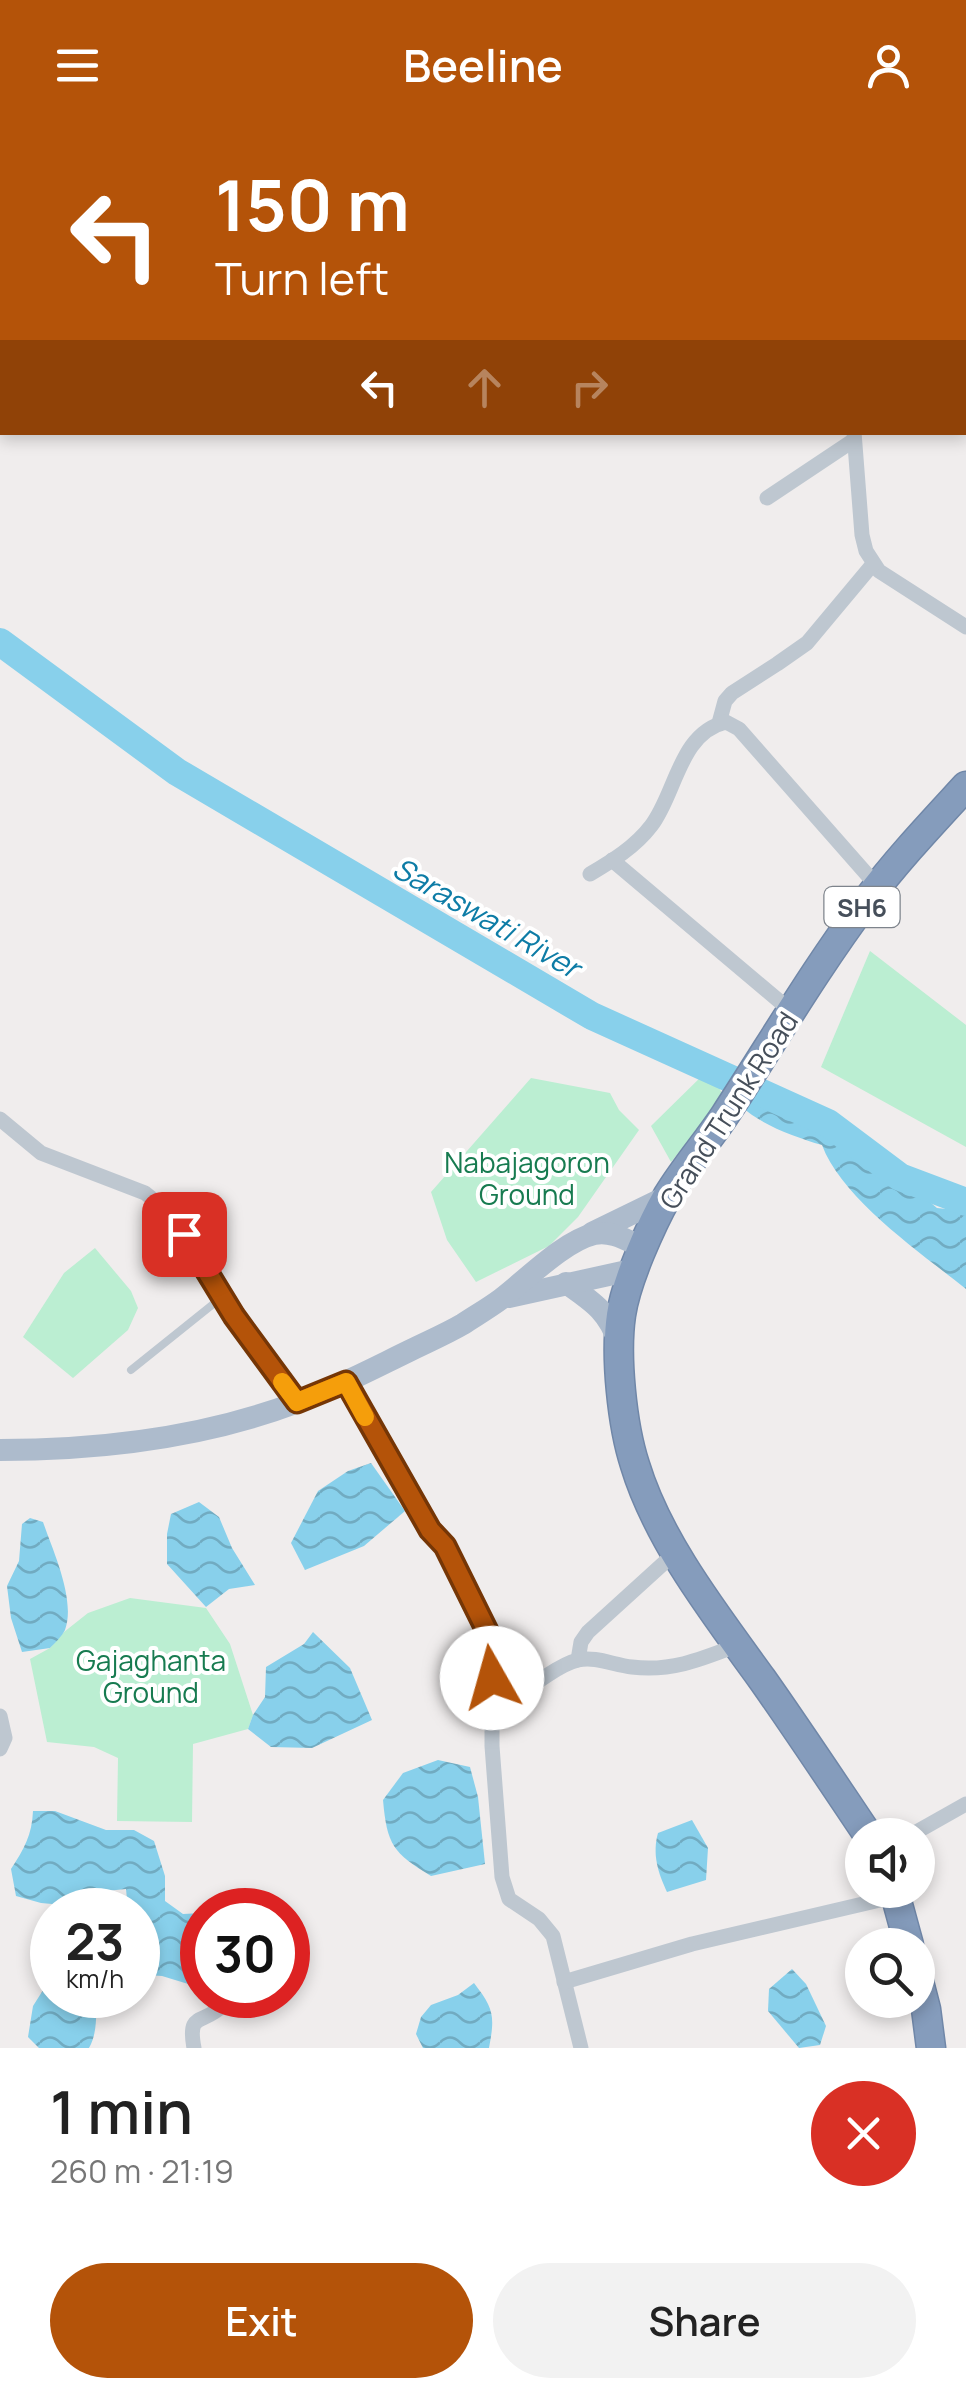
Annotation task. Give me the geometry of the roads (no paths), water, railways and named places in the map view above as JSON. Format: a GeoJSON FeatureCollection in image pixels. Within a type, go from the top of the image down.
{"type":"FeatureCollection","features":[{"type":"Feature","properties":{"kind":"highway","name":"Grand Trunk Road"},"geometry":{"type":"LineString","coordinates":[[856,1818],[676,1552],[651,1508],[627,1436],[621,1315],[640,1258],[668,1196],[878,887],[966,786]]}},
{"type":"Feature","properties":{"kind":"highway"},"geometry":{"type":"LineString","coordinates":[[927,2018],[931,2048]]}},
{"type":"Feature","properties":{"kind":"main road"},"geometry":{"type":"LineString","coordinates":[[0,1450],[72,1450],[165,1438],[297,1402],[458,1327],[553,1257],[668,1196]]}},
{"type":"Feature","properties":{"kind":"main road"},"geometry":{"type":"LineString","coordinates":[[589,1235],[612,1234],[640,1258]]}},
{"type":"Feature","properties":{"kind":"main road"},"geometry":{"type":"LineString","coordinates":[[501,1299],[566,1284],[640,1258]]}},
{"type":"Feature","properties":{"kind":"main road"},"geometry":{"type":"LineString","coordinates":[[566,1284],[603,1311],[612,1322],[620,1346]]}},
{"type":"Feature","properties":{"kind":"street"},"geometry":{"type":"LineString","coordinates":[[767,498],[854,436]]}},
{"type":"Feature","properties":{"kind":"street"},"geometry":{"type":"LineString","coordinates":[[854,436],[866,551],[879,571],[966,627]]}},
{"type":"Feature","properties":{"kind":"street"},"geometry":{"type":"LineString","coordinates":[[720,723],[724,702],[732,692],[806,643],[874,564]]}},
{"type":"Feature","properties":{"kind":"street"},"geometry":{"type":"LineString","coordinates":[[590,874],[626,851],[650,828],[687,754],[712,726],[732,723],[878,887]]}},
{"type":"Feature","properties":{"kind":"street"},"geometry":{"type":"LineString","coordinates":[[612,860],[792,1011]]}},
{"type":"Feature","properties":{"kind":"street"},"geometry":{"type":"LineString","coordinates":[[0,1119],[41,1153],[145,1193],[159,1203],[297,1402]]}},
{"type":"Feature","properties":{"kind":"street"},"geometry":{"type":"LineString","coordinates":[[346,1382],[430,1530],[445,1546],[492,1641],[492,1715],[502,1877],[509,1898],[539,1919],[553,1936],[580,2048]]}},
{"type":"Feature","properties":{"kind":"street"},"geometry":{"type":"LineString","coordinates":[[578,1660],[579,1648],[588,1632],[676,1552]]}},
{"type":"Feature","properties":{"kind":"street"},"geometry":{"type":"LineString","coordinates":[[492,1715],[578,1660],[634,1668],[670,1668],[738,1645]]}},
{"type":"Feature","properties":{"kind":"street"},"geometry":{"type":"LineString","coordinates":[[0,1716],[6,1738],[0,1749]]}},
{"type":"Feature","properties":{"kind":"street"},"geometry":{"type":"LineString","coordinates":[[935,1822],[966,1804]]}},
{"type":"Feature","properties":{"kind":"street"},"geometry":{"type":"LineString","coordinates":[[564,1982],[692,1944],[845,1906]]}},
{"type":"Feature","properties":{"kind":"street"},"geometry":{"type":"LineString","coordinates":[[194,2048],[192,2025],[200,2018]]}},
{"type":"Feature","properties":{"kind":"lane"},"geometry":{"type":"LineString","coordinates":[[131,1370],[222,1297]]}},
{"type":"Feature","properties":{"kind":"water"},"geometry":{"type":"Polygon","coordinates":[[[752,1088],[828,1123],[937,1208],[966,1211],[966,1289],[864,1205],[832,1165],[822,1145],[768,1125],[741,1106],[752,1088]]]}},
{"type":"Feature","properties":{"kind":"water"},"geometry":{"type":"Polygon","coordinates":[[[371,1463],[405,1511],[364,1546],[305,1570],[291,1543],[318,1491],[348,1471],[371,1463]]]}},
{"type":"Feature","properties":{"kind":"water"},"geometry":{"type":"Polygon","coordinates":[[[199,1502],[219,1517],[232,1548],[255,1585],[229,1589],[206,1607],[167,1564],[171,1514],[199,1502]]]}},
{"type":"Feature","properties":{"kind":"water"},"geometry":{"type":"Polygon","coordinates":[[[30,1518],[43,1522],[62,1576],[68,1618],[64,1632],[50,1648],[22,1652],[11,1618],[7,1586],[19,1561],[22,1524],[30,1518]]]}},
{"type":"Feature","properties":{"kind":"water"},"geometry":{"type":"Polygon","coordinates":[[[313,1632],[350,1668],[372,1720],[312,1748],[271,1747],[248,1729],[265,1697],[266,1667],[304,1644],[313,1632]]]}},
{"type":"Feature","properties":{"kind":"water"},"geometry":{"type":"Polygon","coordinates":[[[438,1760],[470,1767],[478,1797],[485,1864],[431,1876],[394,1846],[383,1800],[403,1773],[438,1760]]]}},
{"type":"Feature","properties":{"kind":"water"},"geometry":{"type":"Polygon","coordinates":[[[33,1811],[55,1811],[106,1830],[134,1830],[154,1841],[165,1876],[165,1901],[180,1912],[180,1982],[160,1976],[160,1888],[30,1888],[30,1900],[16,1896],[11,1869],[31,1827],[33,1811]]]}},
{"type":"Feature","properties":{"kind":"water"},"geometry":{"type":"Polygon","coordinates":[[[692,1820],[708,1848],[706,1880],[667,1892],[657,1863],[658,1833],[692,1820]]]}},
{"type":"Feature","properties":{"kind":"water"},"geometry":{"type":"Polygon","coordinates":[[[792,1969],[806,1984],[826,2026],[820,2045],[799,2048],[768,2011],[769,1989],[792,1969]]]}},
{"type":"Feature","properties":{"kind":"water"},"geometry":{"type":"Polygon","coordinates":[[[474,1983],[491,2013],[489,2048],[423,2048],[416,2034],[421,2017],[431,2005],[458,1995],[474,1983]]]}},
{"type":"Feature","properties":{"kind":"water"},"geometry":{"type":"Polygon","coordinates":[[[31,2018],[95,2018],[89,2048],[39,2048],[28,2037],[31,2018]]]}},
{"type":"Feature","properties":{"kind":"waterway","name":"Saraswati River"},"geometry":{"type":"LineString","coordinates":[[0,642],[177,772],[592,1016],[828,1123],[900,1177],[966,1202]]}},
{"type":"Feature","properties":{"kind":"park label","name":"Nabajagoron Ground"},"geometry":{"type":"Point","coordinates":[527,1178]}},
{"type":"Feature","properties":{"kind":"park label","name":"Gajaghanta Ground"},"geometry":{"type":"Point","coordinates":[151,1676]}}]}
